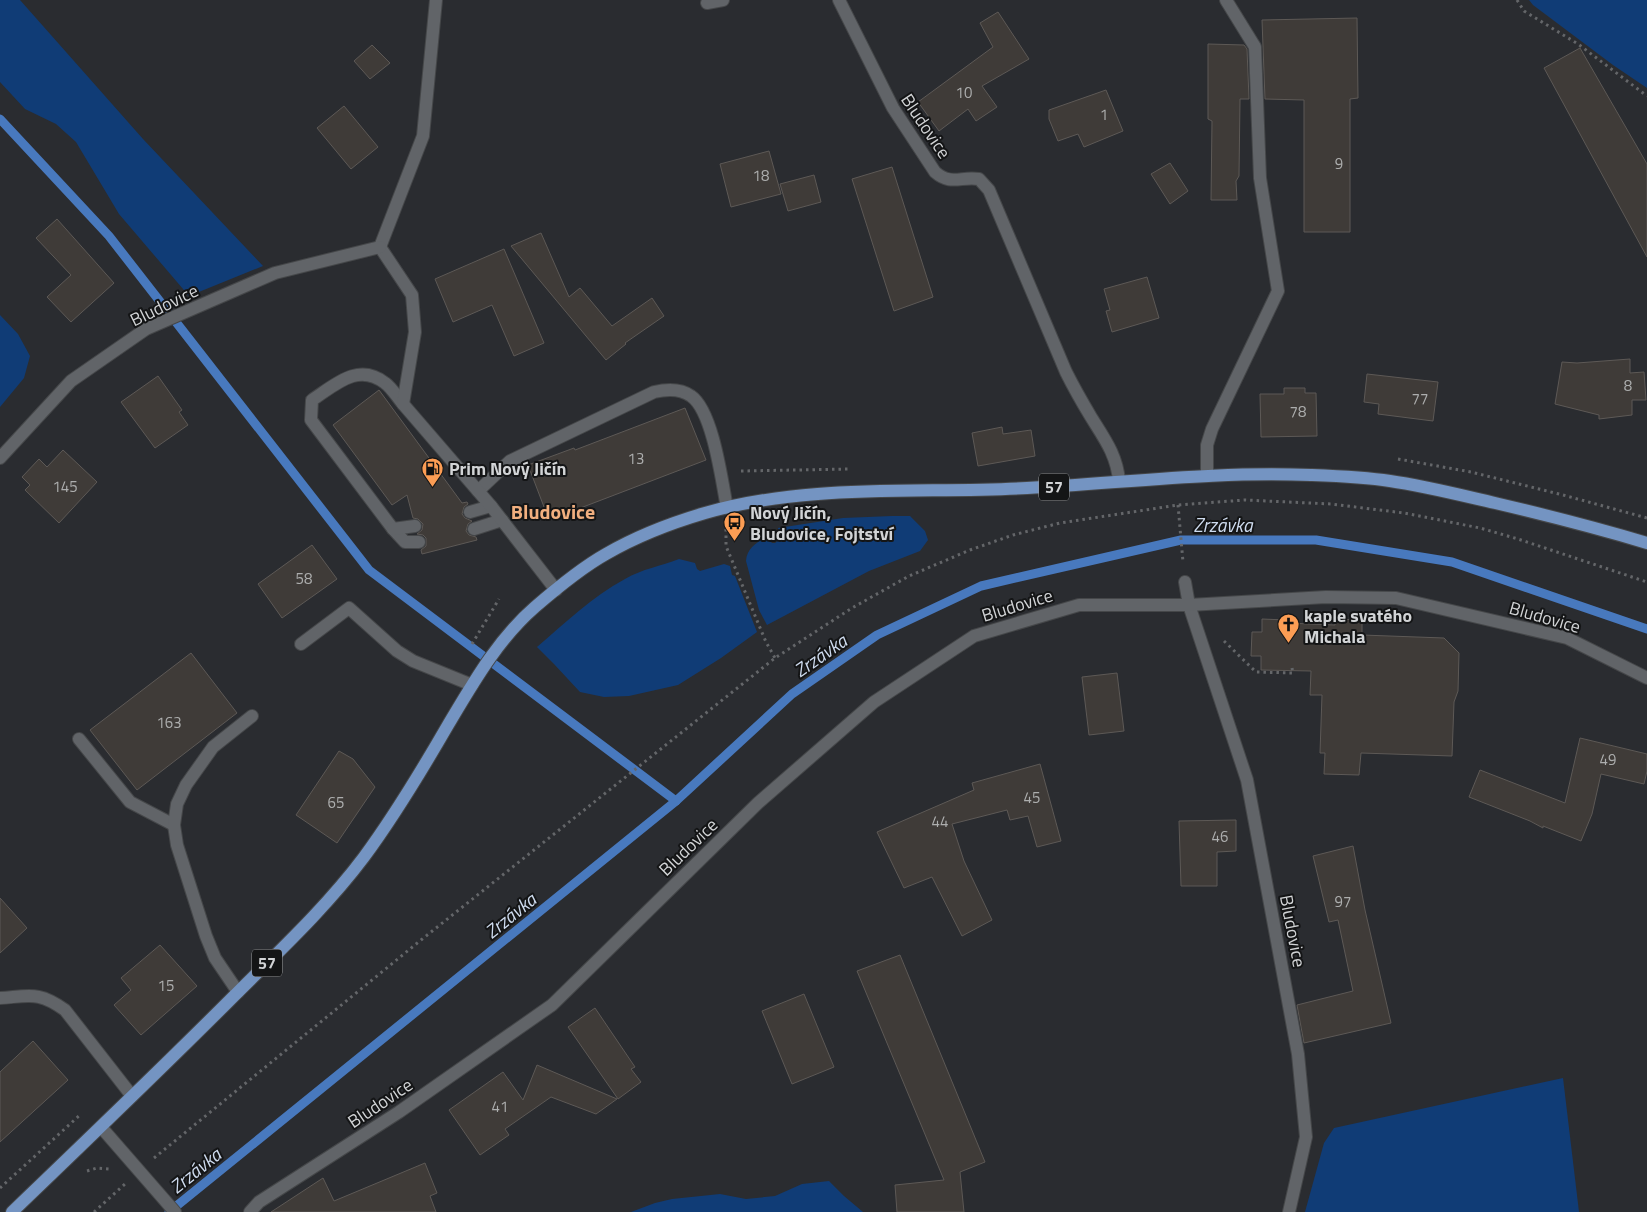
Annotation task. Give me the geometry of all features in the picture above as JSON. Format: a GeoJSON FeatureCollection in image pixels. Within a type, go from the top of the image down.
{"type":"FeatureCollection","features":[{"type":"Feature","properties":{"kind":"main road","name":"57"},"geometry":{"type":"LineString","coordinates":[[12,1212],[238,992],[346,880],[365,856],[412,786],[474,681],[498,647],[520,621],[556,590],[601,556],[639,537],[708,512],[764,501],[843,493],[1025,489],[1250,473],[1386,480],[1432,488],[1521,509],[1647,543]]}},
{"type":"Feature","properties":{"kind":"street"},"geometry":{"type":"LineString","coordinates":[[403,404],[415,332],[412,295],[380,247],[423,136],[436,0]]}},
{"type":"Feature","properties":{"kind":"street"},"geometry":{"type":"LineString","coordinates":[[707,3],[722,0]]}},
{"type":"Feature","properties":{"kind":"street","name":"Bludovice"},"geometry":{"type":"LineString","coordinates":[[839,0],[892,108],[935,172],[951,181],[979,179],[989,190],[1066,372],[1078,396],[1112,450],[1119,481]]}},
{"type":"Feature","properties":{"kind":"street"},"geometry":{"type":"LineString","coordinates":[[1207,475],[1207,445],[1212,428],[1278,291],[1260,178],[1255,47],[1226,0]]}},
{"type":"Feature","properties":{"kind":"street","name":"Bludovice"},"geometry":{"type":"LineString","coordinates":[[0,458],[71,381],[146,329],[275,273],[380,247]]}},
{"type":"Feature","properties":{"kind":"street"},"geometry":{"type":"LineString","coordinates":[[419,542],[405,542],[393,529],[311,420],[312,400],[346,377],[370,374],[386,384],[478,490],[556,590]]}},
{"type":"Feature","properties":{"kind":"street"},"geometry":{"type":"LineString","coordinates":[[478,490],[510,461],[654,392],[674,390],[691,396],[702,408],[714,444],[727,508]]}},
{"type":"Feature","properties":{"kind":"street"},"geometry":{"type":"LineString","coordinates":[[470,512],[491,506]]}},
{"type":"Feature","properties":{"kind":"street"},"geometry":{"type":"LineString","coordinates":[[474,529],[502,520]]}},
{"type":"Feature","properties":{"kind":"street"},"geometry":{"type":"LineString","coordinates":[[393,529],[415,526]]}},
{"type":"Feature","properties":{"kind":"street","name":"Bludovice"},"geometry":{"type":"LineString","coordinates":[[1185,582],[1189,605],[1200,641],[1247,780],[1298,1054],[1306,1137],[1289,1212]]}},
{"type":"Feature","properties":{"kind":"street","name":"Bludovice"},"geometry":{"type":"LineString","coordinates":[[250,1212],[259,1202],[399,1112],[552,1005],[758,803],[874,702],[974,636],[1079,604],[1189,605],[1326,597],[1396,598],[1566,638],[1647,678]]}},
{"type":"Feature","properties":{"kind":"street"},"geometry":{"type":"LineString","coordinates":[[301,644],[349,608],[397,651],[412,661],[474,681]]}},
{"type":"Feature","properties":{"kind":"street"},"geometry":{"type":"LineString","coordinates":[[238,992],[215,958],[206,936],[177,845],[174,825],[177,804],[186,785],[202,762],[213,747],[252,716]]}},
{"type":"Feature","properties":{"kind":"street"},"geometry":{"type":"LineString","coordinates":[[79,739],[130,802],[174,825]]}},
{"type":"Feature","properties":{"kind":"street"},"geometry":{"type":"LineString","coordinates":[[0,998],[42,996],[65,1010],[132,1096]]}},
{"type":"Feature","properties":{"kind":"street"},"geometry":{"type":"LineString","coordinates":[[101,1127],[175,1212]]}},
{"type":"Feature","properties":{"kind":"path"},"geometry":{"type":"LineString","coordinates":[[1517,0],[1524,11],[1578,44],[1647,96]]}},
{"type":"Feature","properties":{"kind":"path"},"geometry":{"type":"LineString","coordinates":[[94,1212],[191,1126],[413,946],[775,658],[852,608],[909,576],[970,550],[1013,535],[1060,523],[1178,505],[1245,500],[1331,504],[1404,513],[1480,528],[1647,582]]}},
{"type":"Feature","properties":{"kind":"path"},"geometry":{"type":"LineString","coordinates":[[1178,505],[1185,582]]}},
{"type":"Feature","properties":{"kind":"path"},"geometry":{"type":"LineString","coordinates":[[727,508],[726,546],[766,642],[775,658]]}},
{"type":"Feature","properties":{"kind":"path"},"geometry":{"type":"LineString","coordinates":[[482,628],[499,599]]}},
{"type":"Feature","properties":{"kind":"path"},"geometry":{"type":"LineString","coordinates":[[1200,641],[1220,637],[1256,672],[1292,673],[1292,668]]}},
{"type":"Feature","properties":{"kind":"path"},"geometry":{"type":"LineString","coordinates":[[0,1188],[82,1113]]}},
{"type":"Feature","properties":{"kind":"path"},"geometry":{"type":"LineString","coordinates":[[84,1173],[97,1168],[106,1168],[121,1173],[128,1180]]}},
{"type":"Feature","properties":{"kind":"shaded area"},"geometry":{"type":"Polygon","coordinates":[[[0,0],[20,0],[143,139],[263,266],[189,296],[119,214],[76,142],[56,124],[25,109],[0,82],[0,0]]]}},
{"type":"Feature","properties":{"kind":"shaded area"},"geometry":{"type":"Polygon","coordinates":[[[1529,0],[1647,0],[1647,88],[1613,65],[1533,5],[1529,0]]]}},
{"type":"Feature","properties":{"kind":"shaded area"},"geometry":{"type":"Polygon","coordinates":[[[0,315],[18,334],[30,356],[24,378],[0,407],[0,315]]]}},
{"type":"Feature","properties":{"kind":"shaded area"},"geometry":{"type":"Polygon","coordinates":[[[910,516],[925,531],[928,540],[920,551],[869,571],[767,625],[759,610],[746,561],[750,549],[766,536],[772,543],[779,540],[778,528],[843,518],[910,516]]]}},
{"type":"Feature","properties":{"kind":"shaded area"},"geometry":{"type":"Polygon","coordinates":[[[679,559],[695,563],[700,571],[724,564],[730,566],[732,575],[735,576],[757,632],[721,658],[678,685],[629,696],[604,697],[580,692],[537,647],[579,611],[613,586],[638,573],[679,559]]]}},
{"type":"Feature","properties":{"kind":"shaded area"},"geometry":{"type":"Polygon","coordinates":[[[1563,1078],[1579,1212],[1305,1212],[1324,1143],[1334,1128],[1563,1078]]]}},
{"type":"Feature","properties":{"kind":"shaded area"},"geometry":{"type":"Polygon","coordinates":[[[829,1181],[863,1212],[631,1212],[672,1199],[720,1194],[746,1199],[775,1196],[802,1184],[829,1181]]]}},
{"type":"Feature","properties":{"kind":"building"},"geometry":{"type":"Polygon","coordinates":[[[998,12],[1029,59],[982,86],[997,107],[976,121],[968,109],[939,131],[918,102],[993,47],[980,23],[998,12]]]}},
{"type":"Feature","properties":{"kind":"building"},"geometry":{"type":"Polygon","coordinates":[[[1357,18],[1358,98],[1350,99],[1350,232],[1304,232],[1304,100],[1265,99],[1262,20],[1357,18]]]}},
{"type":"Feature","properties":{"kind":"building"},"geometry":{"type":"Polygon","coordinates":[[[1208,44],[1244,45],[1247,49],[1249,99],[1240,99],[1239,176],[1236,181],[1237,200],[1211,200],[1212,121],[1208,119],[1208,44]]]}},
{"type":"Feature","properties":{"kind":"building"},"geometry":{"type":"Polygon","coordinates":[[[372,45],[390,63],[370,79],[354,61],[372,45]]]}},
{"type":"Feature","properties":{"kind":"building"},"geometry":{"type":"Polygon","coordinates":[[[1580,48],[1647,164],[1647,257],[1544,68],[1580,48]]]}},
{"type":"Feature","properties":{"kind":"building"},"geometry":{"type":"Polygon","coordinates":[[[1106,90],[1123,131],[1084,147],[1078,134],[1058,141],[1049,119],[1049,110],[1106,90]]]}},
{"type":"Feature","properties":{"kind":"building"},"geometry":{"type":"Polygon","coordinates":[[[344,106],[378,147],[351,169],[317,128],[344,106]]]}},
{"type":"Feature","properties":{"kind":"building"},"geometry":{"type":"Polygon","coordinates":[[[769,151],[781,194],[731,207],[720,164],[769,151]]]}},
{"type":"Feature","properties":{"kind":"building"},"geometry":{"type":"Polygon","coordinates":[[[1170,163],[1188,191],[1170,204],[1151,174],[1170,163]]]}},
{"type":"Feature","properties":{"kind":"building"},"geometry":{"type":"Polygon","coordinates":[[[892,167],[933,297],[894,311],[852,179],[892,167]]]}},
{"type":"Feature","properties":{"kind":"building"},"geometry":{"type":"Polygon","coordinates":[[[814,175],[821,202],[788,211],[780,184],[814,175]]]}},
{"type":"Feature","properties":{"kind":"building"},"geometry":{"type":"Polygon","coordinates":[[[57,219],[114,283],[71,322],[47,297],[71,275],[36,238],[57,219]]]}},
{"type":"Feature","properties":{"kind":"building"},"geometry":{"type":"Polygon","coordinates":[[[541,233],[569,297],[580,288],[612,326],[652,298],[664,316],[625,343],[606,360],[511,246],[541,233]]]}},
{"type":"Feature","properties":{"kind":"building"},"geometry":{"type":"Polygon","coordinates":[[[504,249],[544,343],[514,356],[492,305],[453,322],[435,279],[504,249]]]}},
{"type":"Feature","properties":{"kind":"building"},"geometry":{"type":"Polygon","coordinates":[[[1147,277],[1159,318],[1112,332],[1106,311],[1110,310],[1104,289],[1147,277]]]}},
{"type":"Feature","properties":{"kind":"building"},"geometry":{"type":"Polygon","coordinates":[[[1630,359],[1630,373],[1644,372],[1646,400],[1632,400],[1632,415],[1599,419],[1599,415],[1555,404],[1562,362],[1577,363],[1630,359]]]}},
{"type":"Feature","properties":{"kind":"building"},"geometry":{"type":"Polygon","coordinates":[[[1367,374],[1438,382],[1433,421],[1378,414],[1379,404],[1364,402],[1367,374]]]}},
{"type":"Feature","properties":{"kind":"building"},"geometry":{"type":"Polygon","coordinates":[[[158,376],[182,410],[179,412],[188,425],[155,448],[121,402],[158,376]]]}},
{"type":"Feature","properties":{"kind":"building"},"geometry":{"type":"Polygon","coordinates":[[[1284,388],[1305,388],[1305,393],[1316,393],[1317,436],[1261,437],[1260,394],[1284,394],[1284,388]]]}},
{"type":"Feature","properties":{"kind":"building"},"geometry":{"type":"Polygon","coordinates":[[[379,390],[462,503],[467,502],[468,504],[464,507],[462,514],[465,518],[472,521],[468,524],[466,531],[469,535],[476,537],[477,540],[422,554],[421,550],[426,546],[426,538],[423,535],[417,534],[422,530],[423,524],[418,519],[413,518],[407,495],[392,505],[333,425],[379,390]]]}},
{"type":"Feature","properties":{"kind":"building"},"geometry":{"type":"Polygon","coordinates":[[[685,408],[706,460],[549,520],[528,465],[574,448],[575,450],[685,408]]]}},
{"type":"Feature","properties":{"kind":"building"},"geometry":{"type":"Polygon","coordinates":[[[1002,427],[1003,434],[1031,430],[1035,456],[978,466],[972,433],[1002,427]]]}},
{"type":"Feature","properties":{"kind":"building"},"geometry":{"type":"Polygon","coordinates":[[[63,450],[97,482],[59,523],[25,490],[30,485],[22,477],[39,459],[47,467],[63,450]]]}},
{"type":"Feature","properties":{"kind":"building"},"geometry":{"type":"Polygon","coordinates":[[[312,545],[337,579],[282,618],[258,584],[312,545]]]}},
{"type":"Feature","properties":{"kind":"building"},"geometry":{"type":"Polygon","coordinates":[[[1262,619],[1286,620],[1286,623],[1335,625],[1335,619],[1362,620],[1362,635],[1444,638],[1459,653],[1458,691],[1454,702],[1452,756],[1361,753],[1359,775],[1324,774],[1325,753],[1320,753],[1322,695],[1310,695],[1311,671],[1261,670],[1261,656],[1251,656],[1252,632],[1262,632],[1262,619]]]}},
{"type":"Feature","properties":{"kind":"building"},"geometry":{"type":"Polygon","coordinates":[[[191,653],[237,713],[137,790],[90,730],[191,653]]]}},
{"type":"Feature","properties":{"kind":"building"},"geometry":{"type":"Polygon","coordinates":[[[1117,673],[1124,731],[1089,735],[1082,677],[1117,673]]]}},
{"type":"Feature","properties":{"kind":"building"},"geometry":{"type":"Polygon","coordinates":[[[1580,738],[1647,754],[1647,771],[1644,784],[1601,774],[1592,814],[1581,841],[1543,826],[1543,828],[1469,797],[1480,770],[1565,803],[1580,738]]]}},
{"type":"Feature","properties":{"kind":"building"},"geometry":{"type":"Polygon","coordinates":[[[339,751],[353,759],[375,787],[337,843],[296,815],[339,751]]]}},
{"type":"Feature","properties":{"kind":"building"},"geometry":{"type":"Polygon","coordinates":[[[1040,764],[1061,841],[1037,847],[1028,816],[1010,820],[1007,810],[952,824],[964,861],[992,920],[962,936],[932,877],[904,888],[877,832],[974,790],[972,783],[1040,764]]]}},
{"type":"Feature","properties":{"kind":"building"},"geometry":{"type":"Polygon","coordinates":[[[1236,820],[1236,851],[1217,852],[1217,886],[1181,886],[1179,821],[1236,820]]]}},
{"type":"Feature","properties":{"kind":"building"},"geometry":{"type":"Polygon","coordinates":[[[1353,846],[1365,910],[1391,1023],[1304,1043],[1297,1005],[1353,991],[1338,920],[1329,922],[1313,856],[1353,846]]]}},
{"type":"Feature","properties":{"kind":"building"},"geometry":{"type":"Polygon","coordinates":[[[0,898],[27,928],[0,953],[0,898]]]}},
{"type":"Feature","properties":{"kind":"building"},"geometry":{"type":"Polygon","coordinates":[[[160,945],[197,986],[141,1035],[114,1005],[131,990],[121,978],[160,945]]]}},
{"type":"Feature","properties":{"kind":"building"},"geometry":{"type":"Polygon","coordinates":[[[900,955],[985,1162],[960,1172],[964,1212],[897,1212],[895,1185],[944,1180],[857,971],[900,955]]]}},
{"type":"Feature","properties":{"kind":"building"},"geometry":{"type":"Polygon","coordinates":[[[804,994],[834,1067],[792,1084],[762,1011],[804,994]]]}},
{"type":"Feature","properties":{"kind":"building"},"geometry":{"type":"Polygon","coordinates":[[[595,1008],[635,1067],[631,1069],[641,1082],[618,1099],[568,1027],[595,1008]]]}},
{"type":"Feature","properties":{"kind":"building"},"geometry":{"type":"Polygon","coordinates":[[[33,1041],[68,1080],[0,1142],[0,1072],[33,1041]]]}},
{"type":"Feature","properties":{"kind":"building"},"geometry":{"type":"Polygon","coordinates":[[[537,1065],[617,1099],[596,1114],[551,1097],[505,1129],[509,1135],[480,1155],[449,1110],[503,1072],[523,1100],[537,1065]]]}},
{"type":"Feature","properties":{"kind":"building"},"geometry":{"type":"Polygon","coordinates":[[[425,1163],[437,1193],[430,1196],[436,1212],[271,1212],[323,1178],[334,1201],[425,1163]]]}},
{"type":"Feature","properties":{"kind":"waterway"},"geometry":{"type":"LineString","coordinates":[[0,119],[109,236],[369,570],[676,801]]}},
{"type":"Feature","properties":{"kind":"waterway","name":"Zrzávka"},"geometry":{"type":"LineString","coordinates":[[169,1212],[676,801],[792,694],[877,635],[981,586],[1181,540],[1316,540],[1452,562],[1647,629]]}},
{"type":"Feature","properties":{"kind":"place","name":"Prim Nový Jičín"},"geometry":{"type":"Point","coordinates":[433,487]}},
{"type":"Feature","properties":{"kind":"place","name":"Nový Jičín, Bludovice, Fojtství"},"geometry":{"type":"Point","coordinates":[734,541]}},
{"type":"Feature","properties":{"kind":"place","name":"kaple svatého Michala"},"geometry":{"type":"Point","coordinates":[1288,644]}},
{"type":"Feature","properties":{"kind":"district","name":"Bludovice"},"geometry":{"type":"Point","coordinates":[553,511]}}]}
